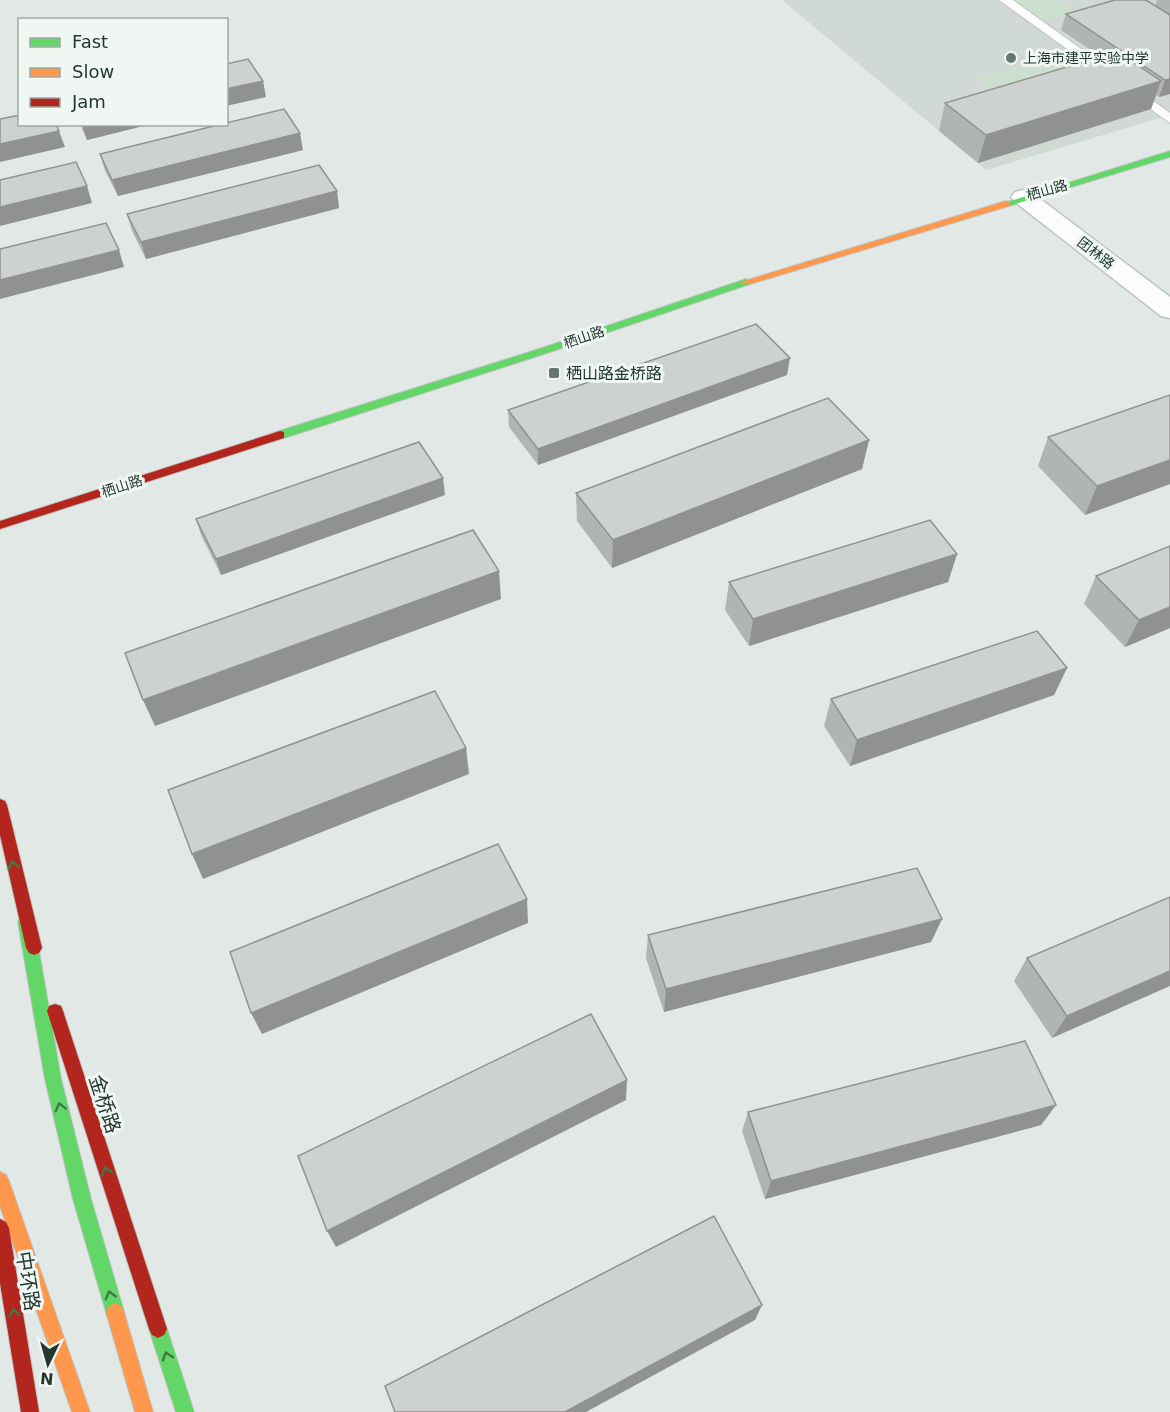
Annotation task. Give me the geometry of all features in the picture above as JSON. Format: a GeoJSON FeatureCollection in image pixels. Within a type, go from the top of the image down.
{"type":"FeatureCollection","features":[{"type":"Feature","properties":{"kind":"main road","name":"栖山路"},"geometry":{"type":"LineString","coordinates":[[0,525],[543,351],[719,290],[1170,154]]}},
{"type":"Feature","properties":{"kind":"main road","name":"金桥路"},"geometry":{"type":"LineString","coordinates":[[0,805],[26,922],[185,1412]]}},
{"type":"Feature","properties":{"kind":"main road"},"geometry":{"type":"LineString","coordinates":[[26,922],[53,1079],[82,1198],[144,1412]]}},
{"type":"Feature","properties":{"kind":"main road"},"geometry":{"type":"LineString","coordinates":[[0,1181],[81,1412]]}},
{"type":"Feature","properties":{"kind":"main road","name":"中环路"},"geometry":{"type":"LineString","coordinates":[[0,1228],[30,1412]]}},
{"type":"Feature","properties":{"kind":"street","name":"团林路"},"geometry":{"type":"LineString","coordinates":[[1023,197],[1170,310]]}},
{"type":"Feature","properties":{"kind":"lane"},"geometry":{"type":"LineString","coordinates":[[1005,0],[1170,119]]}},
{"type":"Feature","properties":{"kind":"shaded area","name":"上海市建平实验中学"},"geometry":{"type":"Polygon","coordinates":[[[782,0],[1170,0],[1170,115],[986,170],[782,0]]]}},
{"type":"Feature","properties":{"kind":"green space"},"geometry":{"type":"Polygon","coordinates":[[[1013,0],[1059,0],[1077,13],[1041,20],[1013,0]]]}},
{"type":"Feature","properties":{"kind":"green space"},"geometry":{"type":"Polygon","coordinates":[[[1056,56],[1093,83],[1011,105],[976,78],[1056,56]]]}},
{"type":"Feature","properties":{"kind":"building"},"geometry":{"type":"Polygon","coordinates":[[[1115,0],[1146,0],[1170,15],[1170,79],[1165,80],[1066,14],[1115,0]]]}},
{"type":"Feature","properties":{"kind":"building"},"geometry":{"type":"Polygon","coordinates":[[[1118,52],[1161,81],[986,135],[945,103],[1118,52]]]}},
{"type":"Feature","properties":{"kind":"building"},"geometry":{"type":"Polygon","coordinates":[[[248,59],[263,81],[228,89],[228,64],[248,59]]]}},
{"type":"Feature","properties":{"kind":"building"},"geometry":{"type":"Polygon","coordinates":[[[284,109],[300,133],[112,180],[100,154],[214,126],[228,126],[228,123],[284,109]]]}},
{"type":"Feature","properties":{"kind":"building"},"geometry":{"type":"Polygon","coordinates":[[[18,115],[18,126],[57,126],[59,131],[0,144],[0,119],[18,115]]]}},
{"type":"Feature","properties":{"kind":"building"},"geometry":{"type":"Polygon","coordinates":[[[76,162],[87,186],[0,207],[0,180],[76,162]]]}},
{"type":"Feature","properties":{"kind":"building"},"geometry":{"type":"Polygon","coordinates":[[[319,165],[337,191],[141,242],[127,214],[319,165]]]}},
{"type":"Feature","properties":{"kind":"building"},"geometry":{"type":"Polygon","coordinates":[[[106,223],[119,250],[0,280],[0,249],[106,223]]]}},
{"type":"Feature","properties":{"kind":"building"},"geometry":{"type":"Polygon","coordinates":[[[756,324],[790,358],[538,449],[508,410],[756,324]]]}},
{"type":"Feature","properties":{"kind":"building"},"geometry":{"type":"Polygon","coordinates":[[[1170,395],[1170,460],[1097,486],[1048,437],[1170,395]]]}},
{"type":"Feature","properties":{"kind":"building"},"geometry":{"type":"Polygon","coordinates":[[[828,398],[869,440],[613,540],[576,493],[828,398]]]}},
{"type":"Feature","properties":{"kind":"building"},"geometry":{"type":"Polygon","coordinates":[[[419,442],[443,478],[216,559],[196,519],[419,442]]]}},
{"type":"Feature","properties":{"kind":"building"},"geometry":{"type":"Polygon","coordinates":[[[930,520],[957,554],[753,619],[729,582],[930,520]]]}},
{"type":"Feature","properties":{"kind":"building"},"geometry":{"type":"Polygon","coordinates":[[[473,530],[499,571],[143,700],[125,653],[473,530]]]}},
{"type":"Feature","properties":{"kind":"building"},"geometry":{"type":"Polygon","coordinates":[[[1170,546],[1170,607],[1139,620],[1096,576],[1170,546]]]}},
{"type":"Feature","properties":{"kind":"building"},"geometry":{"type":"Polygon","coordinates":[[[1037,631],[1067,668],[857,740],[831,699],[1037,631]]]}},
{"type":"Feature","properties":{"kind":"building"},"geometry":{"type":"Polygon","coordinates":[[[435,691],[466,748],[192,854],[168,790],[435,691]]]}},
{"type":"Feature","properties":{"kind":"building"},"geometry":{"type":"Polygon","coordinates":[[[498,844],[527,899],[251,1013],[230,952],[498,844]]]}},
{"type":"Feature","properties":{"kind":"building"},"geometry":{"type":"Polygon","coordinates":[[[917,868],[942,919],[666,989],[648,935],[917,868]]]}},
{"type":"Feature","properties":{"kind":"building"},"geometry":{"type":"Polygon","coordinates":[[[1170,897],[1170,971],[1067,1016],[1027,958],[1170,897]]]}},
{"type":"Feature","properties":{"kind":"building"},"geometry":{"type":"Polygon","coordinates":[[[591,1014],[627,1080],[327,1231],[298,1156],[591,1014]]]}},
{"type":"Feature","properties":{"kind":"building"},"geometry":{"type":"Polygon","coordinates":[[[1025,1041],[1056,1105],[771,1181],[748,1112],[1025,1041]]]}},
{"type":"Feature","properties":{"kind":"building"},"geometry":{"type":"Polygon","coordinates":[[[714,1216],[762,1305],[565,1412],[395,1412],[385,1386],[714,1216]]]}},
{"type":"Feature","properties":{"kind":"traffic: fast"},"geometry":{"type":"LineString","coordinates":[[1006,204],[1170,154]]}},
{"type":"Feature","properties":{"kind":"traffic: fast"},"geometry":{"type":"LineString","coordinates":[[280,435],[543,351],[746,282]]}},
{"type":"Feature","properties":{"kind":"traffic: fast"},"geometry":{"type":"LineString","coordinates":[[26,922],[53,1079],[82,1199],[115,1312]]}},
{"type":"Feature","properties":{"kind":"traffic: fast"},"geometry":{"type":"LineString","coordinates":[[158,1329],[185,1412]]}},
{"type":"Feature","properties":{"kind":"traffic: slow"},"geometry":{"type":"LineString","coordinates":[[746,282],[1006,204]]}},
{"type":"Feature","properties":{"kind":"traffic: slow"},"geometry":{"type":"LineString","coordinates":[[0,1181],[81,1412]]}},
{"type":"Feature","properties":{"kind":"traffic: slow"},"geometry":{"type":"LineString","coordinates":[[115,1312],[144,1412]]}},
{"type":"Feature","properties":{"kind":"traffic: jam"},"geometry":{"type":"LineString","coordinates":[[0,525],[280,435]]}},
{"type":"Feature","properties":{"kind":"traffic: jam"},"geometry":{"type":"LineString","coordinates":[[0,805],[34,948]]}},
{"type":"Feature","properties":{"kind":"traffic: jam"},"geometry":{"type":"LineString","coordinates":[[55,1011],[158,1329]]}},
{"type":"Feature","properties":{"kind":"traffic: jam"},"geometry":{"type":"LineString","coordinates":[[0,1228],[30,1412]]}},
{"type":"Feature","properties":{"kind":"place","name":"上海市建平实验中学"},"geometry":{"type":"Point","coordinates":[1011,58]}},
{"type":"Feature","properties":{"kind":"place","name":"栖山路金桥路"},"geometry":{"type":"Point","coordinates":[554,373]}}]}
